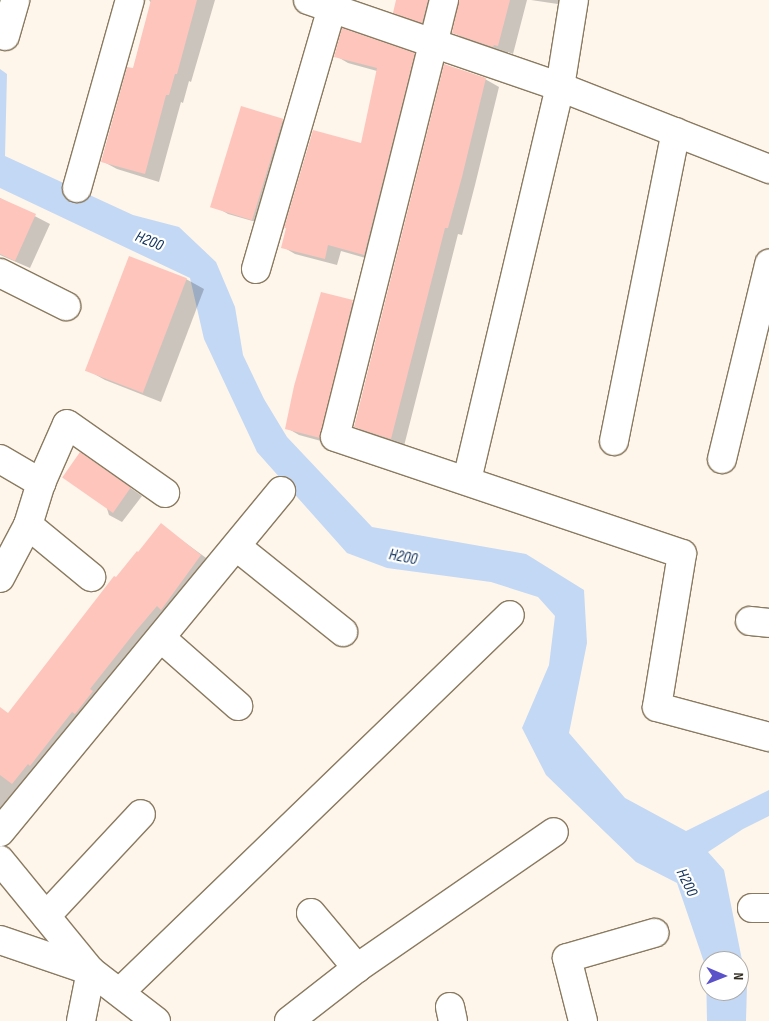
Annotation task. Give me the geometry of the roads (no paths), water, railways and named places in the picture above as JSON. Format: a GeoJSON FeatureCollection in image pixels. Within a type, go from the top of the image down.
{"type":"FeatureCollection","features":[{"type":"Feature","properties":{"kind":"street"},"geometry":{"type":"LineString","coordinates":[[5,36],[15,0]]}},
{"type":"Feature","properties":{"kind":"street"},"geometry":{"type":"LineString","coordinates":[[77,188],[130,0]]}},
{"type":"Feature","properties":{"kind":"street"},"geometry":{"type":"LineString","coordinates":[[444,0],[335,437],[682,554],[657,707],[769,737]]}},
{"type":"Feature","properties":{"kind":"street"},"geometry":{"type":"LineString","coordinates":[[467,480],[560,87],[574,0]]}},
{"type":"Feature","properties":{"kind":"street"},"geometry":{"type":"LineString","coordinates":[[256,269],[320,4],[560,87],[769,169]]}},
{"type":"Feature","properties":{"kind":"street"},"geometry":{"type":"LineString","coordinates":[[614,441],[676,132]]}},
{"type":"Feature","properties":{"kind":"street"},"geometry":{"type":"LineString","coordinates":[[722,459],[769,264]]}},
{"type":"Feature","properties":{"kind":"street"},"geometry":{"type":"LineString","coordinates":[[0,273],[66,306]]}},
{"type":"Feature","properties":{"kind":"street"},"geometry":{"type":"LineString","coordinates":[[0,578],[28,525],[41,483],[67,424],[165,493]]}},
{"type":"Feature","properties":{"kind":"street"},"geometry":{"type":"LineString","coordinates":[[0,459],[41,483]]}},
{"type":"Feature","properties":{"kind":"street"},"geometry":{"type":"LineString","coordinates":[[0,832],[237,547],[281,491]]}},
{"type":"Feature","properties":{"kind":"street"},"geometry":{"type":"LineString","coordinates":[[28,525],[91,577]]}},
{"type":"Feature","properties":{"kind":"street"},"geometry":{"type":"LineString","coordinates":[[237,547],[343,632]]}},
{"type":"Feature","properties":{"kind":"street"},"geometry":{"type":"LineString","coordinates":[[120,992],[510,615]]}},
{"type":"Feature","properties":{"kind":"street"},"geometry":{"type":"LineString","coordinates":[[161,638],[238,706]]}},
{"type":"Feature","properties":{"kind":"street"},"geometry":{"type":"LineString","coordinates":[[46,916],[141,814]]}},
{"type":"Feature","properties":{"kind":"street"},"geometry":{"type":"LineString","coordinates":[[289,1021],[357,968],[554,832]]}},
{"type":"Feature","properties":{"kind":"street"},"geometry":{"type":"LineString","coordinates":[[0,860],[91,972]]}},
{"type":"Feature","properties":{"kind":"street"},"geometry":{"type":"LineString","coordinates":[[311,913],[357,968]]}},
{"type":"Feature","properties":{"kind":"street"},"geometry":{"type":"LineString","coordinates":[[583,1021],[567,958],[654,933]]}},
{"type":"Feature","properties":{"kind":"street"},"geometry":{"type":"LineString","coordinates":[[0,940],[91,972],[156,1021]]}},
{"type":"Feature","properties":{"kind":"street"},"geometry":{"type":"LineString","coordinates":[[81,1021],[91,972]]}},
{"type":"Feature","properties":{"kind":"water","name":"H200"},"geometry":{"type":"Polygon","coordinates":[[[0,69],[7,74],[5,156],[133,215],[179,227],[216,262],[235,307],[243,355],[264,399],[287,437],[372,527],[526,554],[584,590],[587,643],[569,733],[625,798],[686,831],[769,790],[769,816],[743,829],[708,852],[724,870],[740,951],[700,951],[677,883],[636,862],[546,775],[522,728],[549,665],[555,616],[538,597],[491,582],[387,568],[347,553],[257,452],[204,339],[190,278],[0,188],[0,69]]]}},
{"type":"Feature","properties":{"kind":"water"},"geometry":{"type":"Polygon","coordinates":[[[707,1001],[747,1001],[746,1021],[707,1021],[707,1001]]]}}]}
